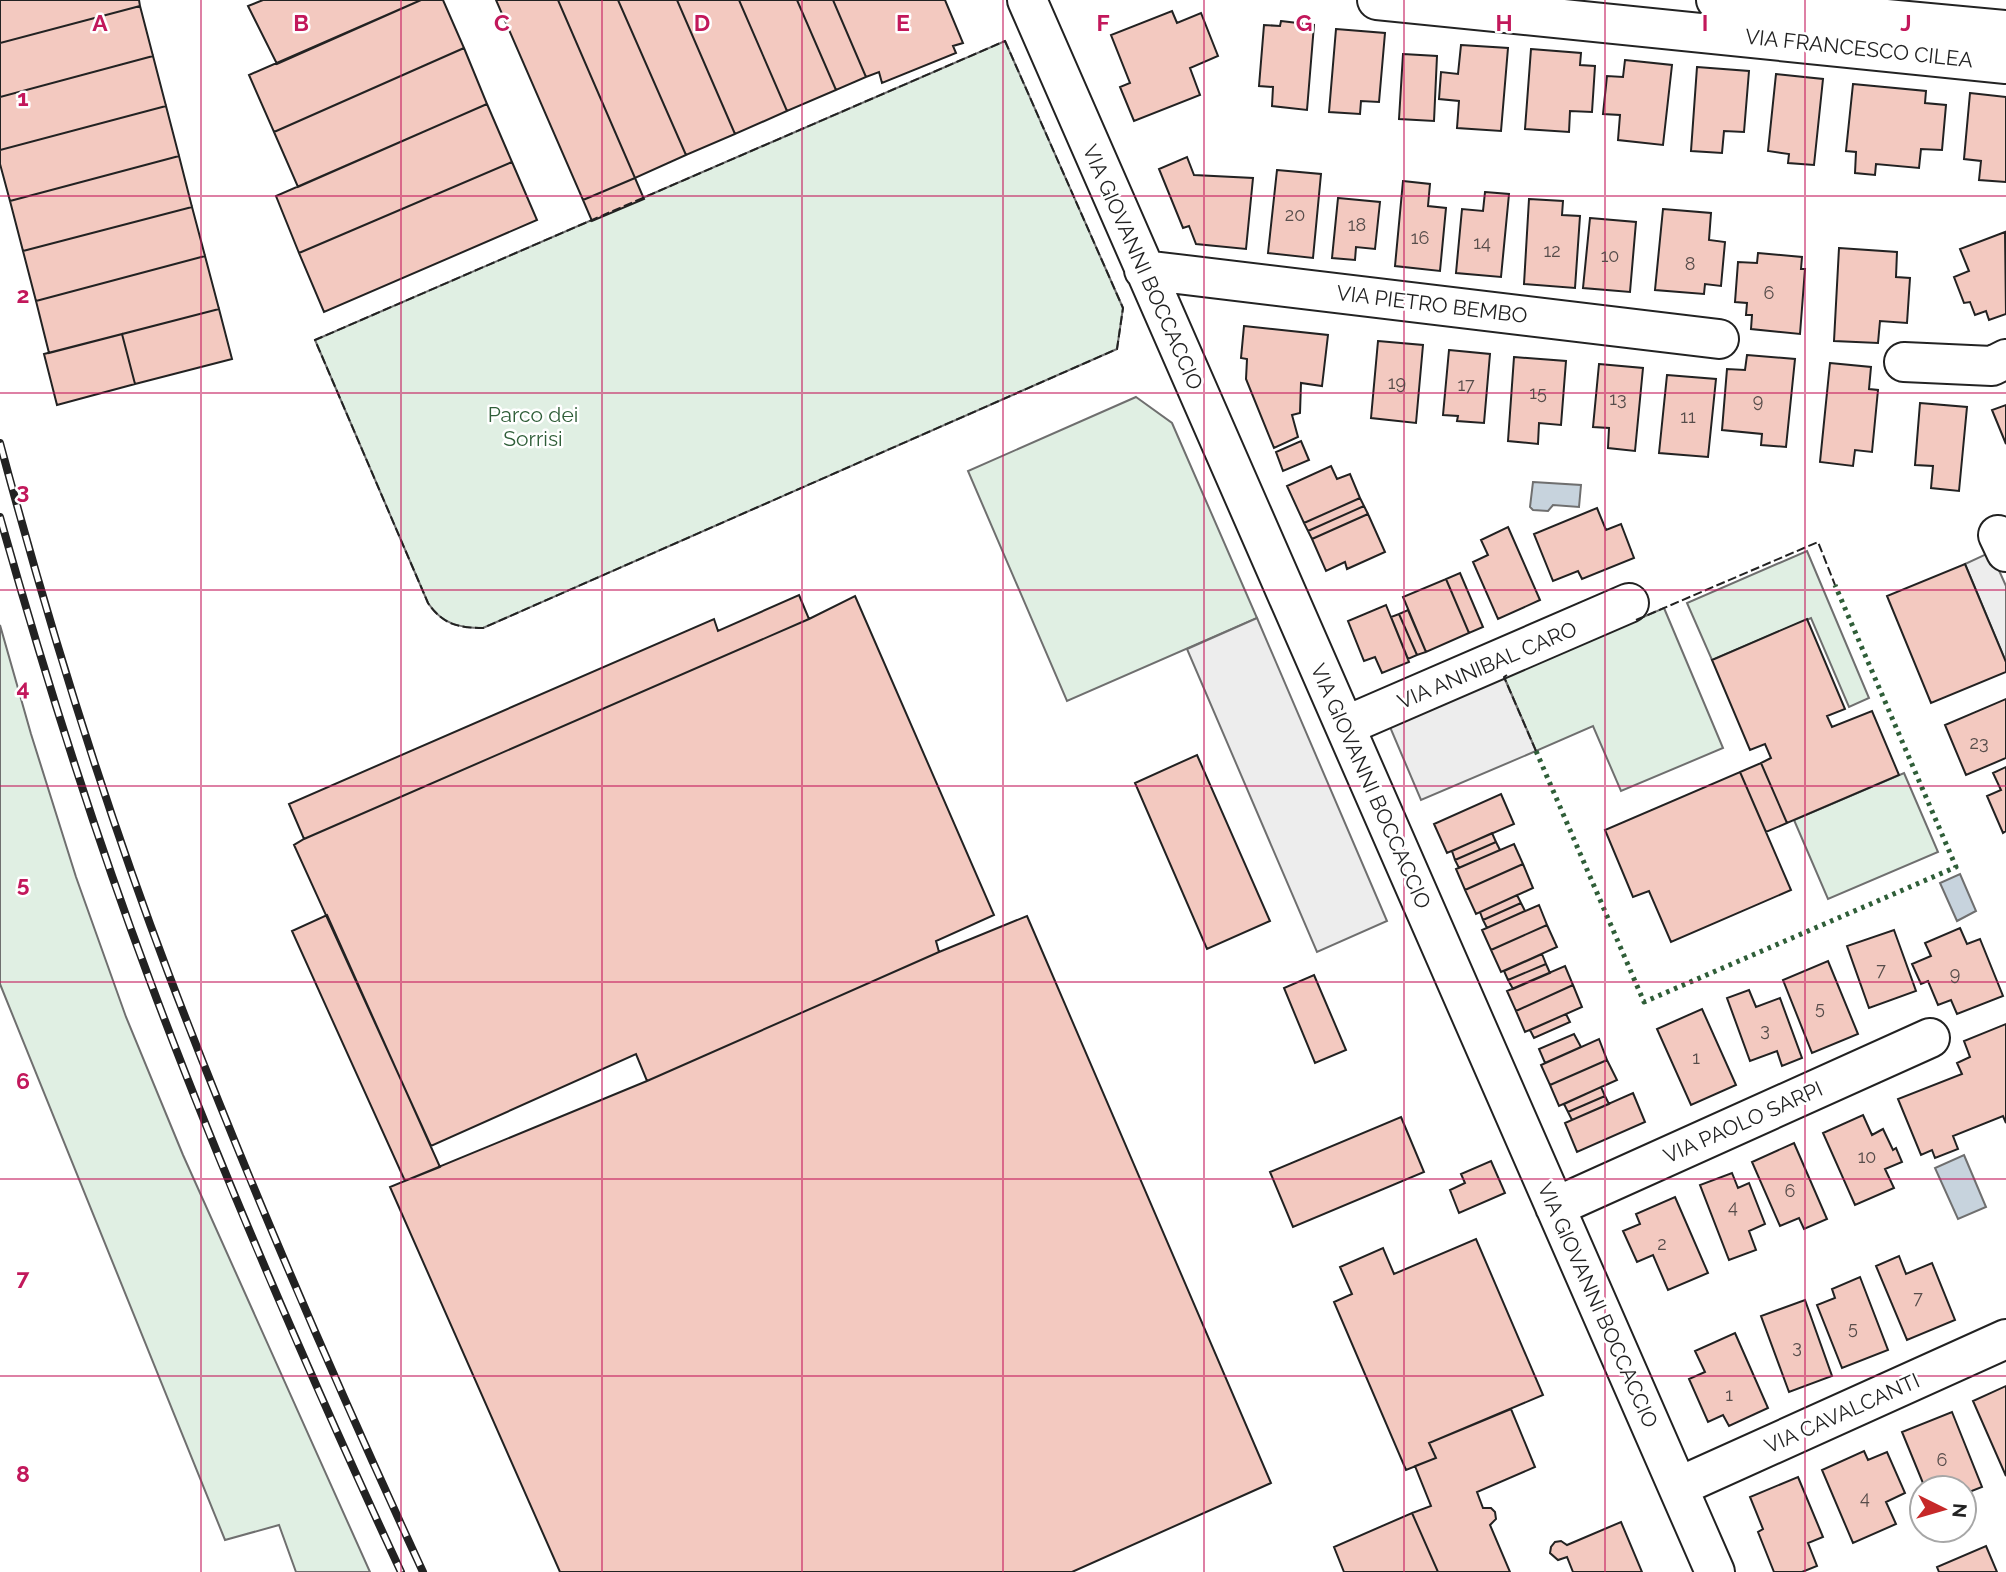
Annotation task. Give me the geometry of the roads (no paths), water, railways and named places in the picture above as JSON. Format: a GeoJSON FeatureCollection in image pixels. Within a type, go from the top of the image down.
{"type":"FeatureCollection","features":[{"type":"Feature","properties":{"kind":"street","name":"VIA GIOVANNI BOCCACCIO"},"geometry":{"type":"LineString","coordinates":[[1027,0],[1715,1572]]}},
{"type":"Feature","properties":{"kind":"street","name":"VIA FRANCESCO CILEA"},"geometry":{"type":"LineString","coordinates":[[1377,0],[1428,3],[2006,64]]}},
{"type":"Feature","properties":{"kind":"street","name":"VIA FRANCESCO CILEA"},"geometry":{"type":"LineString","coordinates":[[1716,0],[1797,5],[2006,30]]}},
{"type":"Feature","properties":{"kind":"street","name":"VIA PIETRO BEMBO"},"geometry":{"type":"LineString","coordinates":[[1144,270],[1719,339]]}},
{"type":"Feature","properties":{"kind":"street"},"geometry":{"type":"LineString","coordinates":[[1904,362],[1992,366],[2006,359]]}},
{"type":"Feature","properties":{"kind":"street","name":"VIA ANNIBAL CARO"},"geometry":{"type":"LineString","coordinates":[[1345,726],[1629,603]]}},
{"type":"Feature","properties":{"kind":"street","name":"VIA PAOLO SARPI"},"geometry":{"type":"LineString","coordinates":[[1555,1207],[1930,1038]]}},
{"type":"Feature","properties":{"kind":"street","name":"VIA CAVALCANTI"},"geometry":{"type":"LineString","coordinates":[[1678,1487],[2006,1339]]}},
{"type":"Feature","properties":{"kind":"railway"},"geometry":{"type":"LineString","coordinates":[[0,443],[78,711],[169,975],[228,1126],[291,1275],[423,1572]]}},
{"type":"Feature","properties":{"kind":"railway"},"geometry":{"type":"LineString","coordinates":[[0,517],[70,750],[150,981],[208,1131],[270,1279],[401,1572]]}},
{"type":"Feature","properties":{"kind":"park label","name":"Parco dei Sorrisi"},"geometry":{"type":"Point","coordinates":[533,426]}}]}
